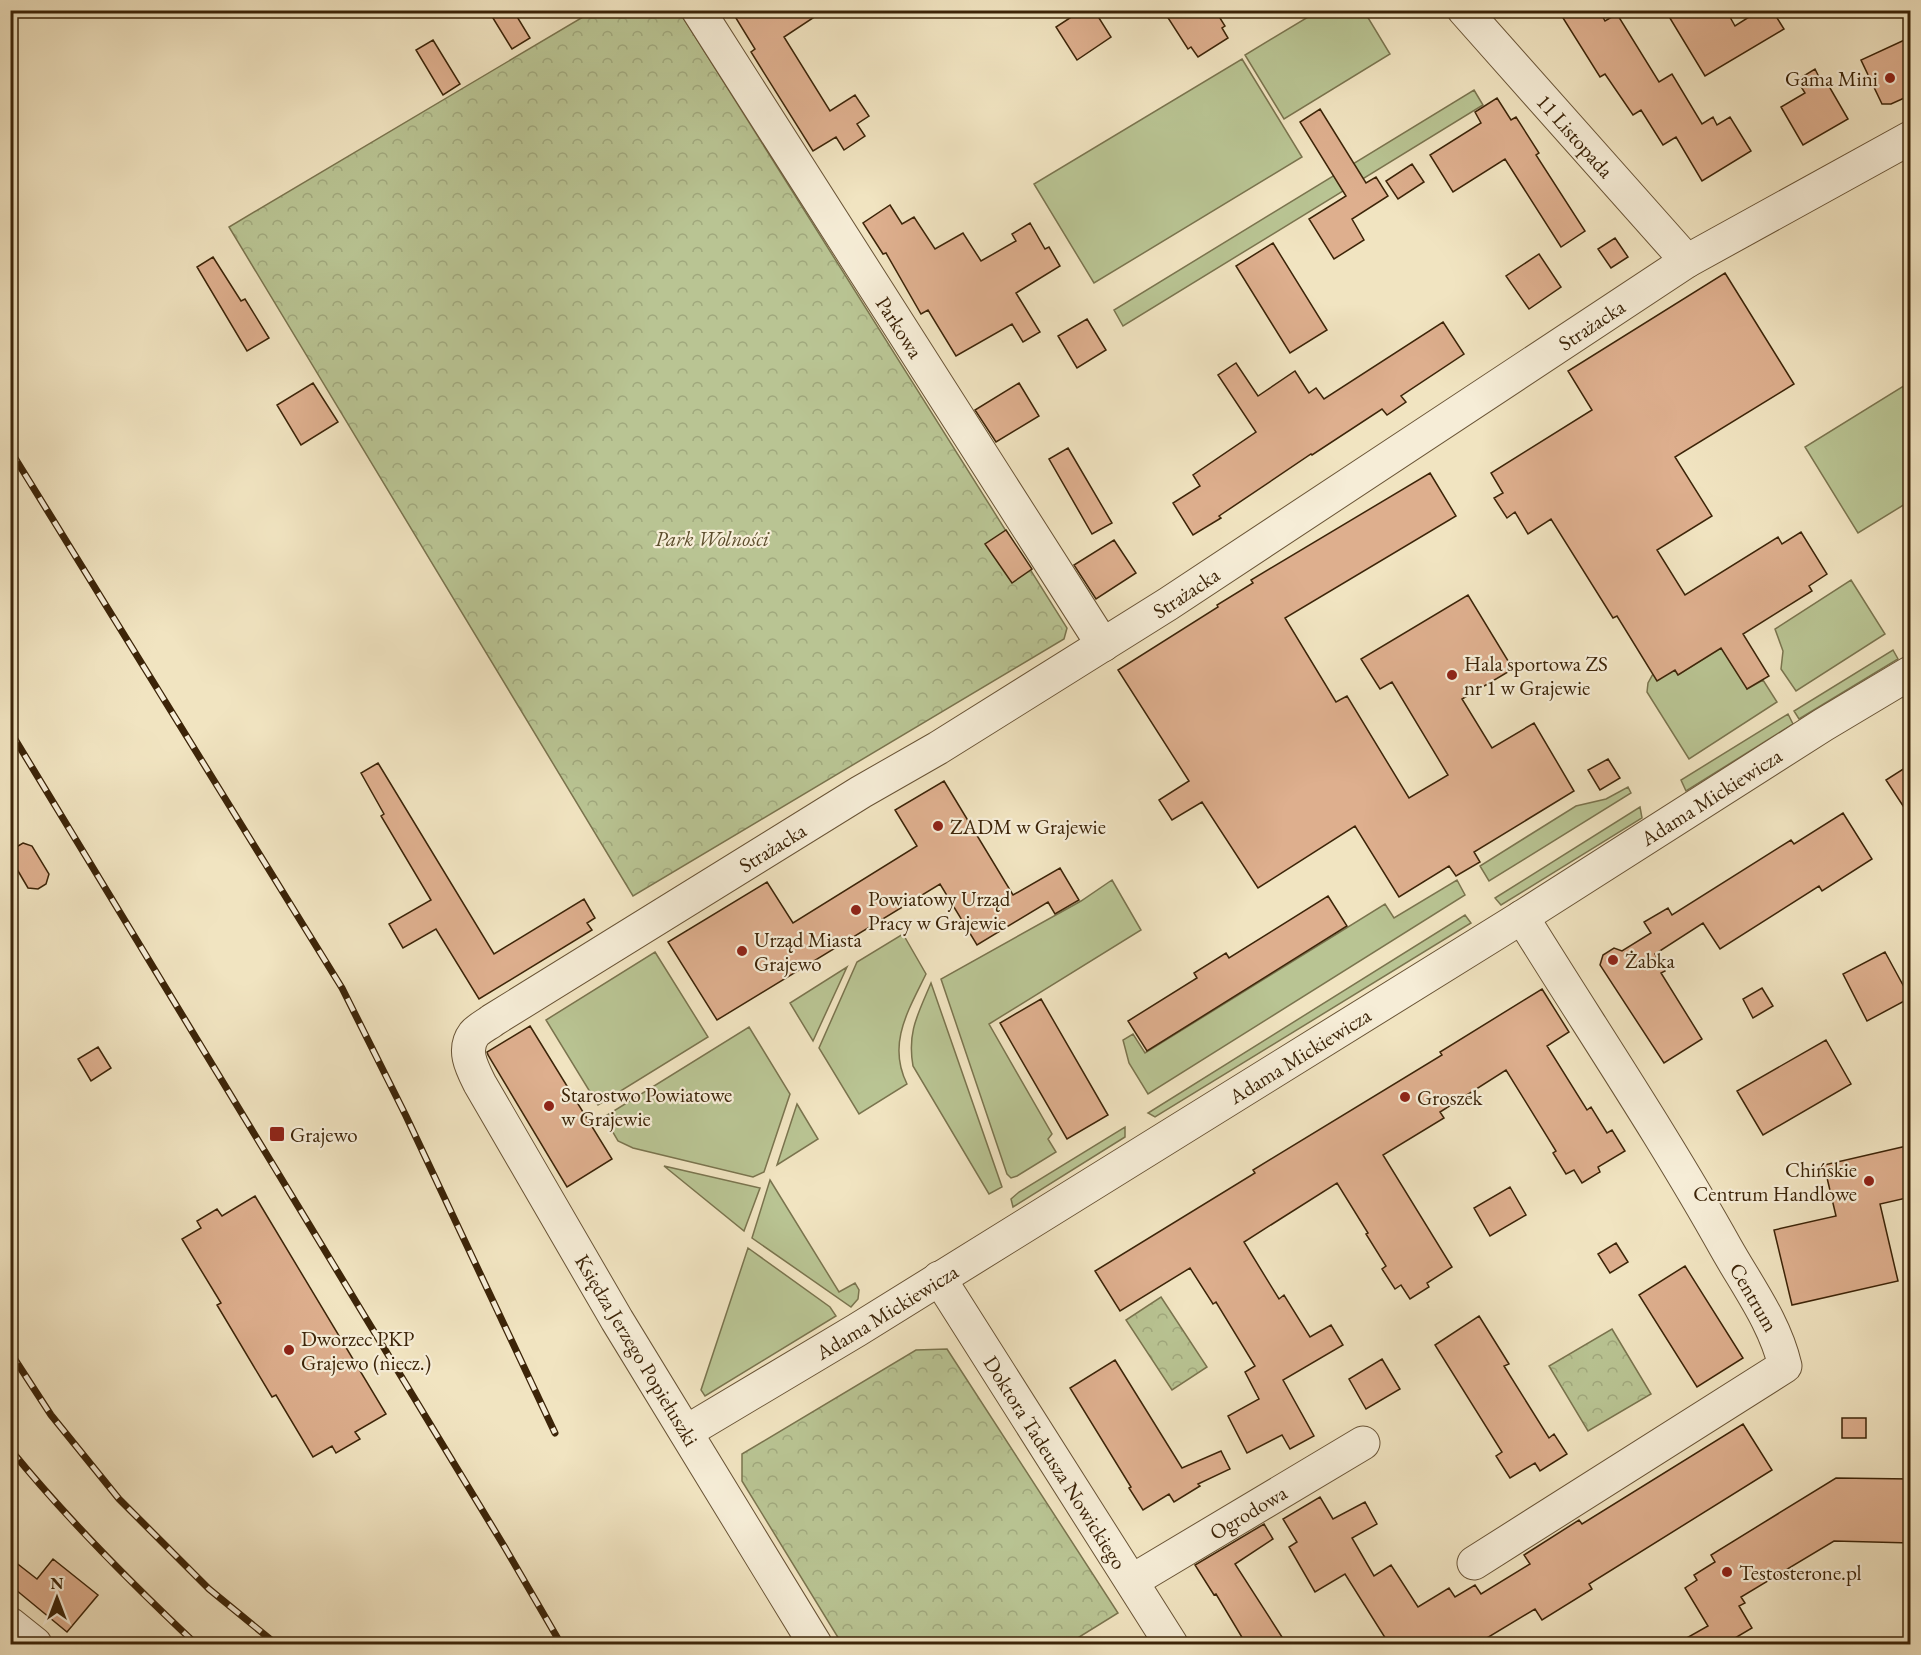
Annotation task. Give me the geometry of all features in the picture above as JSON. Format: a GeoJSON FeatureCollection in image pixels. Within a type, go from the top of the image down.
{"type":"FeatureCollection","features":[{"type":"Feature","properties":{"kind":"street","name":"Parkowa"},"geometry":{"type":"LineString","coordinates":[[698,10],[1103,645]]}},
{"type":"Feature","properties":{"kind":"street","name":"11 Listopada"},"geometry":{"type":"LineString","coordinates":[[1464,10],[1687,261]]}},
{"type":"Feature","properties":{"kind":"street","name":"Strażacka"},"geometry":{"type":"LineString","coordinates":[[467,1052],[474,1034],[494,1020],[861,792],[938,748],[1219,572],[1687,261],[1911,138]]}},
{"type":"Feature","properties":{"kind":"street","name":"Adama Mickiewicza"},"geometry":{"type":"LineString","coordinates":[[686,1432],[1522,917],[1690,808],[1911,673]]}},
{"type":"Feature","properties":{"kind":"street","name":"Centrum"},"geometry":{"type":"LineString","coordinates":[[1474,1563],[1785,1366],[1780,1343],[1766,1315],[1690,1184],[1522,917]]}},
{"type":"Feature","properties":{"kind":"street","name":"Księdza Jerzego Popiełuszki"},"geometry":{"type":"LineString","coordinates":[[467,1052],[480,1084],[617,1320],[815,1644]]}},
{"type":"Feature","properties":{"kind":"street","name":"Doktora Tadeusza Nowickiego"},"geometry":{"type":"LineString","coordinates":[[939,1278],[1171,1644]]}},
{"type":"Feature","properties":{"kind":"street","name":"Ogrodowa"},"geometry":{"type":"LineString","coordinates":[[1132,1581],[1363,1443]]}},
{"type":"Feature","properties":{"kind":"street"},"geometry":{"type":"LineString","coordinates":[[10,1624],[35,1644]]}},
{"type":"Feature","properties":{"kind":"green space","name":"Park Wolności"},"geometry":{"type":"Polygon","coordinates":[[[593,11],[679,11],[1067,628],[1064,639],[633,896],[229,227],[593,11]]]}},
{"type":"Feature","properties":{"kind":"green space"},"geometry":{"type":"Polygon","coordinates":[[[1318,11],[1364,11],[1390,54],[1284,119],[1245,55],[1318,11]]]}},
{"type":"Feature","properties":{"kind":"green space"},"geometry":{"type":"Polygon","coordinates":[[[1242,59],[1302,157],[1094,283],[1034,184],[1242,59]]]}},
{"type":"Feature","properties":{"kind":"green space"},"geometry":{"type":"Polygon","coordinates":[[[1474,90],[1483,105],[1123,326],[1114,310],[1474,90]]]}},
{"type":"Feature","properties":{"kind":"green space"},"geometry":{"type":"Polygon","coordinates":[[[1910,382],[1910,501],[1858,533],[1805,447],[1910,382]]]}},
{"type":"Feature","properties":{"kind":"green space"},"geometry":{"type":"Polygon","coordinates":[[[1851,580],[1885,634],[1796,691],[1781,669],[1783,651],[1775,629],[1851,580]]]}},
{"type":"Feature","properties":{"kind":"green space"},"geometry":{"type":"Polygon","coordinates":[[[1734,640],[1747,689],[1763,680],[1777,702],[1689,759],[1647,692],[1648,683],[1653,674],[1675,670],[1678,675],[1734,640]]]}},
{"type":"Feature","properties":{"kind":"green space"},"geometry":{"type":"Polygon","coordinates":[[[1893,650],[1898,659],[1799,719],[1794,711],[1893,650]]]}},
{"type":"Feature","properties":{"kind":"green space"},"geometry":{"type":"Polygon","coordinates":[[[1788,714],[1793,724],[1686,791],[1681,780],[1788,714]]]}},
{"type":"Feature","properties":{"kind":"green space"},"geometry":{"type":"Polygon","coordinates":[[[1628,787],[1631,793],[1489,881],[1480,866],[1576,806],[1606,799],[1628,787]]]}},
{"type":"Feature","properties":{"kind":"green space"},"geometry":{"type":"Polygon","coordinates":[[[1640,807],[1642,818],[1501,905],[1495,898],[1640,807]]]}},
{"type":"Feature","properties":{"kind":"green space"},"geometry":{"type":"Polygon","coordinates":[[[1112,880],[1141,930],[989,1024],[1052,1134],[1048,1139],[1056,1152],[1011,1178],[1007,1174],[941,979],[1081,901],[1112,880]]]}},
{"type":"Feature","properties":{"kind":"green space"},"geometry":{"type":"Polygon","coordinates":[[[1457,880],[1465,895],[1148,1094],[1129,1063],[1123,1040],[1133,1034],[1145,1053],[1385,904],[1394,918],[1457,880]]]}},
{"type":"Feature","properties":{"kind":"green space"},"geometry":{"type":"Polygon","coordinates":[[[1465,915],[1471,923],[1155,1117],[1148,1113],[1465,915]]]}},
{"type":"Feature","properties":{"kind":"green space"},"geometry":{"type":"Polygon","coordinates":[[[903,934],[926,974],[907,1015],[899,1041],[901,1069],[907,1084],[859,1114],[819,1048],[857,962],[903,934]]]}},
{"type":"Feature","properties":{"kind":"green space"},"geometry":{"type":"Polygon","coordinates":[[[655,952],[708,1037],[598,1105],[546,1020],[655,952]]]}},
{"type":"Feature","properties":{"kind":"green space"},"geometry":{"type":"Polygon","coordinates":[[[847,967],[813,1041],[790,1003],[847,967]]]}},
{"type":"Feature","properties":{"kind":"green space"},"geometry":{"type":"Polygon","coordinates":[[[931,983],[1002,1187],[989,1194],[913,1066],[911,1043],[913,1033],[931,983]]]}},
{"type":"Feature","properties":{"kind":"green space"},"geometry":{"type":"Polygon","coordinates":[[[749,1027],[790,1094],[764,1172],[753,1177],[633,1148],[618,1141],[604,1117],[749,1027]]]}},
{"type":"Feature","properties":{"kind":"green space"},"geometry":{"type":"Polygon","coordinates":[[[797,1104],[818,1139],[777,1165],[797,1104]]]}},
{"type":"Feature","properties":{"kind":"green space"},"geometry":{"type":"Polygon","coordinates":[[[1125,1127],[1125,1137],[1013,1207],[1011,1199],[1019,1192],[1125,1127]]]}},
{"type":"Feature","properties":{"kind":"green space"},"geometry":{"type":"Polygon","coordinates":[[[664,1166],[760,1188],[744,1231],[664,1166]]]}},
{"type":"Feature","properties":{"kind":"green space"},"geometry":{"type":"Polygon","coordinates":[[[770,1180],[839,1292],[855,1283],[859,1290],[858,1299],[851,1307],[752,1238],[770,1180]]]}},
{"type":"Feature","properties":{"kind":"green space"},"geometry":{"type":"Polygon","coordinates":[[[748,1248],[830,1307],[836,1316],[705,1396],[701,1390],[748,1248]]]}},
{"type":"Feature","properties":{"kind":"green space"},"geometry":{"type":"Polygon","coordinates":[[[1161,1297],[1207,1367],[1172,1390],[1126,1320],[1161,1297]]]}},
{"type":"Feature","properties":{"kind":"green space"},"geometry":{"type":"Polygon","coordinates":[[[1612,1329],[1651,1394],[1588,1431],[1549,1366],[1612,1329]]]}},
{"type":"Feature","properties":{"kind":"green space"},"geometry":{"type":"Polygon","coordinates":[[[947,1349],[1118,1613],[1068,1644],[842,1644],[742,1481],[742,1454],[916,1350],[947,1349]]]}},
{"type":"Feature","properties":{"kind":"building"},"geometry":{"type":"Polygon","coordinates":[[[488,10],[513,10],[530,38],[512,49],[488,10]]]}},
{"type":"Feature","properties":{"kind":"building"},"geometry":{"type":"Polygon","coordinates":[[[731,10],[825,10],[784,37],[830,111],[855,95],[869,116],[857,124],[865,136],[844,150],[836,137],[813,151],[751,52],[755,49],[731,10]]]}},
{"type":"Feature","properties":{"kind":"building"},"geometry":{"type":"Polygon","coordinates":[[[1082,10],[1094,10],[1111,37],[1077,60],[1056,27],[1082,10]]]}},
{"type":"Feature","properties":{"kind":"building"},"geometry":{"type":"Polygon","coordinates":[[[1163,10],[1215,10],[1225,26],[1222,28],[1228,38],[1198,57],[1191,47],[1188,49],[1163,10]]]}},
{"type":"Feature","properties":{"kind":"building"},"geometry":{"type":"Polygon","coordinates":[[[1558,10],[1599,10],[1605,21],[1617,14],[1659,82],[1672,74],[1702,124],[1713,117],[1717,125],[1730,117],[1751,151],[1702,181],[1676,137],[1663,145],[1641,110],[1633,115],[1605,74],[1600,77],[1558,10]]]}},
{"type":"Feature","properties":{"kind":"building"},"geometry":{"type":"Polygon","coordinates":[[[1665,10],[1726,10],[1735,26],[1760,10],[1772,10],[1784,29],[1705,76],[1665,10]]]}},
{"type":"Feature","properties":{"kind":"building","name":"Gama Mini"},"geometry":{"type":"Polygon","coordinates":[[[1911,37],[1911,95],[1891,104],[1882,104],[1861,60],[1911,37]]]}},
{"type":"Feature","properties":{"kind":"building"},"geometry":{"type":"Polygon","coordinates":[[[433,40],[460,84],[443,95],[416,50],[433,40]]]}},
{"type":"Feature","properties":{"kind":"building"},"geometry":{"type":"Polygon","coordinates":[[[1815,69],[1822,83],[1826,81],[1848,119],[1803,145],[1781,107],[1805,93],[1797,80],[1815,69]]]}},
{"type":"Feature","properties":{"kind":"building"},"geometry":{"type":"Polygon","coordinates":[[[1497,98],[1511,120],[1516,117],[1539,153],[1536,155],[1585,231],[1561,247],[1505,159],[1453,192],[1430,155],[1481,123],[1475,112],[1497,98]]]}},
{"type":"Feature","properties":{"kind":"building"},"geometry":{"type":"Polygon","coordinates":[[[1320,109],[1366,183],[1376,177],[1388,196],[1352,219],[1364,240],[1334,259],[1309,219],[1346,196],[1300,122],[1320,109]]]}},
{"type":"Feature","properties":{"kind":"building"},"geometry":{"type":"Polygon","coordinates":[[[1412,164],[1424,182],[1398,199],[1386,181],[1412,164]]]}},
{"type":"Feature","properties":{"kind":"building"},"geometry":{"type":"Polygon","coordinates":[[[890,205],[902,224],[914,217],[935,249],[963,233],[981,261],[1016,241],[1012,234],[1030,223],[1045,249],[1049,247],[1060,266],[1016,293],[1040,332],[1023,342],[1012,324],[956,356],[928,310],[921,314],[886,253],[883,254],[863,223],[890,205]]]}},
{"type":"Feature","properties":{"kind":"building"},"geometry":{"type":"Polygon","coordinates":[[[1615,238],[1628,257],[1611,268],[1598,249],[1615,238]]]}},
{"type":"Feature","properties":{"kind":"building"},"geometry":{"type":"Polygon","coordinates":[[[1273,243],[1327,330],[1290,353],[1236,266],[1273,243]]]}},
{"type":"Feature","properties":{"kind":"building"},"geometry":{"type":"Polygon","coordinates":[[[1539,254],[1561,287],[1529,309],[1506,276],[1539,254]]]}},
{"type":"Feature","properties":{"kind":"building"},"geometry":{"type":"Polygon","coordinates":[[[213,257],[241,301],[245,299],[269,338],[247,351],[197,267],[213,257]]]}},
{"type":"Feature","properties":{"kind":"building"},"geometry":{"type":"Polygon","coordinates":[[[1725,273],[1794,384],[1675,457],[1712,516],[1657,550],[1685,595],[1778,537],[1782,544],[1801,532],[1827,574],[1809,586],[1812,591],[1743,634],[1769,676],[1747,689],[1721,648],[1678,675],[1675,670],[1657,681],[1617,616],[1613,618],[1551,519],[1528,534],[1515,512],[1507,518],[1494,498],[1503,493],[1491,473],[1592,410],[1568,371],[1725,273]]]}},
{"type":"Feature","properties":{"kind":"building"},"geometry":{"type":"Polygon","coordinates":[[[1087,319],[1106,350],[1077,368],[1058,336],[1087,319]]]}},
{"type":"Feature","properties":{"kind":"building"},"geometry":{"type":"Polygon","coordinates":[[[1443,322],[1464,354],[1401,396],[1406,402],[1387,415],[1382,409],[1311,454],[1219,516],[1221,518],[1193,535],[1173,503],[1200,486],[1193,475],[1256,432],[1218,375],[1236,363],[1258,396],[1295,371],[1309,393],[1316,388],[1324,399],[1443,322]]]}},
{"type":"Feature","properties":{"kind":"building"},"geometry":{"type":"Polygon","coordinates":[[[313,383],[338,422],[301,445],[277,405],[313,383]]]}},
{"type":"Feature","properties":{"kind":"building"},"geometry":{"type":"Polygon","coordinates":[[[1019,383],[1039,416],[996,442],[975,410],[1019,383]]]}},
{"type":"Feature","properties":{"kind":"building"},"geometry":{"type":"Polygon","coordinates":[[[1068,448],[1112,523],[1092,534],[1049,459],[1068,448]]]}},
{"type":"Feature","properties":{"kind":"building"},"geometry":{"type":"Polygon","coordinates":[[[1430,473],[1456,516],[1285,618],[1336,702],[1347,696],[1409,798],[1448,775],[1392,682],[1380,689],[1361,659],[1468,595],[1513,669],[1462,699],[1492,748],[1534,723],[1574,791],[1474,852],[1480,862],[1456,876],[1449,866],[1399,897],[1355,826],[1258,888],[1202,802],[1172,820],[1159,800],[1189,781],[1118,670],[1218,607],[1217,605],[1253,583],[1251,580],[1430,473]]]}},
{"type":"Feature","properties":{"kind":"building"},"geometry":{"type":"Polygon","coordinates":[[[1006,530],[1032,569],[1012,583],[985,544],[1006,530]]]}},
{"type":"Feature","properties":{"kind":"building"},"geometry":{"type":"Polygon","coordinates":[[[1114,540],[1136,573],[1096,599],[1074,565],[1114,540]]]}},
{"type":"Feature","properties":{"kind":"building"},"geometry":{"type":"Polygon","coordinates":[[[1608,759],[1620,778],[1600,790],[1588,770],[1608,759]]]}},
{"type":"Feature","properties":{"kind":"building"},"geometry":{"type":"Polygon","coordinates":[[[378,763],[494,954],[584,899],[595,918],[587,923],[592,930],[479,999],[436,929],[403,948],[389,924],[431,900],[381,816],[384,814],[361,773],[378,763]]]}},
{"type":"Feature","properties":{"kind":"building"},"geometry":{"type":"Polygon","coordinates":[[[1911,764],[1911,818],[1886,780],[1911,764]]]}},
{"type":"Feature","properties":{"kind":"building"},"geometry":{"type":"Polygon","coordinates":[[[944,781],[1013,895],[1060,868],[1079,900],[1055,914],[1048,902],[977,945],[940,884],[717,1020],[668,942],[767,882],[793,923],[917,846],[895,810],[944,781]]]}},
{"type":"Feature","properties":{"kind":"building"},"geometry":{"type":"Polygon","coordinates":[[[1843,813],[1872,859],[1822,891],[1819,886],[1720,949],[1703,923],[1655,954],[1665,971],[1661,973],[1702,1039],[1664,1063],[1600,965],[1603,955],[1614,948],[1622,951],[1651,933],[1644,922],[1668,908],[1672,915],[1791,840],[1794,844],[1843,813]]]}},
{"type":"Feature","properties":{"kind":"building"},"geometry":{"type":"Polygon","coordinates":[[[23,843],[32,846],[49,874],[46,884],[38,889],[28,888],[11,859],[13,849],[23,843]]]}},
{"type":"Feature","properties":{"kind":"building"},"geometry":{"type":"Polygon","coordinates":[[[1328,896],[1347,926],[1147,1051],[1128,1021],[1197,978],[1194,973],[1226,953],[1229,958],[1328,896]]]}},
{"type":"Feature","properties":{"kind":"building"},"geometry":{"type":"Polygon","coordinates":[[[1885,952],[1910,998],[1867,1021],[1843,974],[1885,952]]]}},
{"type":"Feature","properties":{"kind":"building"},"geometry":{"type":"Polygon","coordinates":[[[1762,988],[1773,1006],[1753,1018],[1743,999],[1762,988]]]}},
{"type":"Feature","properties":{"kind":"building"},"geometry":{"type":"Polygon","coordinates":[[[1542,989],[1569,1032],[1547,1046],[1587,1110],[1591,1107],[1607,1133],[1612,1130],[1625,1151],[1598,1167],[1600,1172],[1582,1183],[1574,1170],[1566,1174],[1553,1153],[1556,1151],[1506,1070],[1440,1112],[1444,1118],[1383,1155],[1452,1267],[1427,1283],[1429,1287],[1410,1299],[1401,1285],[1395,1289],[1382,1269],[1386,1266],[1366,1234],[1368,1233],[1337,1183],[1244,1242],[1279,1299],[1284,1295],[1310,1337],[1331,1325],[1343,1345],[1283,1380],[1314,1436],[1290,1449],[1282,1435],[1247,1453],[1228,1416],[1259,1399],[1245,1372],[1255,1366],[1216,1302],[1213,1304],[1190,1268],[1120,1311],[1095,1271],[1255,1173],[1253,1170],[1442,1055],[1440,1052],[1542,989]]]}},
{"type":"Feature","properties":{"kind":"building"},"geometry":{"type":"Polygon","coordinates":[[[1041,999],[1108,1115],[1067,1139],[1000,1023],[1041,999]]]}},
{"type":"Feature","properties":{"kind":"building","name":"Starostwo Powiatowe w Grajewie"},"geometry":{"type":"Polygon","coordinates":[[[530,1026],[612,1159],[567,1187],[487,1052],[530,1026]]]}},
{"type":"Feature","properties":{"kind":"building"},"geometry":{"type":"Polygon","coordinates":[[[1826,1040],[1851,1084],[1763,1135],[1737,1091],[1826,1040]]]}},
{"type":"Feature","properties":{"kind":"building"},"geometry":{"type":"Polygon","coordinates":[[[98,1047],[111,1068],[91,1081],[78,1059],[98,1047]]]}},
{"type":"Feature","properties":{"kind":"building"},"geometry":{"type":"Polygon","coordinates":[[[1911,1145],[1911,1197],[1880,1204],[1898,1281],[1792,1305],[1774,1230],[1836,1216],[1824,1165],[1911,1145]]]}},
{"type":"Feature","properties":{"kind":"building"},"geometry":{"type":"Polygon","coordinates":[[[1510,1187],[1526,1215],[1490,1236],[1474,1208],[1510,1187]]]}},
{"type":"Feature","properties":{"kind":"building","name":"Dworzec PKP Grajewo (niecz.)"},"geometry":{"type":"Polygon","coordinates":[[[255,1196],[386,1414],[355,1432],[360,1439],[336,1453],[332,1446],[313,1457],[276,1395],[272,1397],[217,1305],[221,1303],[182,1239],[201,1228],[197,1221],[217,1209],[222,1216],[255,1196]]]}},
{"type":"Feature","properties":{"kind":"building"},"geometry":{"type":"Polygon","coordinates":[[[1616,1243],[1628,1262],[1610,1273],[1598,1254],[1616,1243]]]}},
{"type":"Feature","properties":{"kind":"building"},"geometry":{"type":"Polygon","coordinates":[[[1685,1266],[1743,1358],[1697,1387],[1639,1295],[1685,1266]]]}},
{"type":"Feature","properties":{"kind":"building"},"geometry":{"type":"Polygon","coordinates":[[[1479,1316],[1509,1364],[1504,1366],[1549,1438],[1554,1434],[1567,1454],[1540,1471],[1535,1463],[1510,1478],[1496,1456],[1502,1452],[1435,1345],[1479,1316]]]}},
{"type":"Feature","properties":{"kind":"building"},"geometry":{"type":"Polygon","coordinates":[[[1382,1359],[1400,1389],[1366,1409],[1349,1379],[1382,1359]]]}},
{"type":"Feature","properties":{"kind":"building"},"geometry":{"type":"Polygon","coordinates":[[[1115,1360],[1182,1468],[1221,1451],[1230,1469],[1198,1484],[1200,1486],[1174,1502],[1169,1494],[1143,1510],[1070,1388],[1115,1360]]]}},
{"type":"Feature","properties":{"kind":"building"},"geometry":{"type":"Polygon","coordinates":[[[1842,1418],[1866,1418],[1866,1438],[1842,1438],[1842,1418]]]}},
{"type":"Feature","properties":{"kind":"building"},"geometry":{"type":"Polygon","coordinates":[[[1743,1424],[1772,1470],[1589,1584],[1592,1589],[1542,1620],[1535,1609],[1477,1644],[1389,1644],[1345,1574],[1315,1592],[1289,1547],[1297,1542],[1283,1519],[1320,1497],[1333,1519],[1365,1502],[1377,1524],[1352,1538],[1374,1576],[1391,1565],[1418,1607],[1449,1588],[1455,1597],[1475,1585],[1481,1594],[1530,1564],[1524,1555],[1579,1520],[1582,1524],[1743,1424]]]}},
{"type":"Feature","properties":{"kind":"building"},"geometry":{"type":"Polygon","coordinates":[[[1836,1478],[1911,1479],[1911,1543],[1834,1541],[1741,1597],[1745,1603],[1739,1606],[1752,1628],[1725,1644],[1676,1644],[1708,1626],[1685,1588],[1697,1580],[1694,1575],[1715,1562],[1711,1555],[1836,1478]]]}},
{"type":"Feature","properties":{"kind":"building"},"geometry":{"type":"Polygon","coordinates":[[[1264,1524],[1273,1539],[1235,1564],[1282,1637],[1269,1644],[1246,1644],[1216,1594],[1214,1595],[1195,1565],[1264,1524]]]}},
{"type":"Feature","properties":{"kind":"building"},"geometry":{"type":"Polygon","coordinates":[[[10,1558],[37,1579],[53,1559],[98,1595],[67,1632],[10,1585],[10,1558]]]}},
{"type":"Feature","properties":{"kind":"railway"},"geometry":{"type":"LineString","coordinates":[[10,450],[342,988],[406,1116],[555,1433]]}},
{"type":"Feature","properties":{"kind":"railway"},"geometry":{"type":"LineString","coordinates":[[10,731],[504,1546],[561,1644]]}},
{"type":"Feature","properties":{"kind":"railway"},"geometry":{"type":"LineString","coordinates":[[10,1352],[51,1415],[119,1499],[209,1589],[276,1644]]}},
{"type":"Feature","properties":{"kind":"railway"},"geometry":{"type":"LineString","coordinates":[[10,1449],[100,1550],[196,1644]]}},
{"type":"Feature","properties":{"kind":"place","name":"Gama Mini"},"geometry":{"type":"Point","coordinates":[1890,78]}},
{"type":"Feature","properties":{"kind":"place","name":"Hala sportowa ZS nr 1 w Grajewie"},"geometry":{"type":"Point","coordinates":[1452,675]}},
{"type":"Feature","properties":{"kind":"place","name":"ZADM w Grajewie"},"geometry":{"type":"Point","coordinates":[938,826]}},
{"type":"Feature","properties":{"kind":"place","name":"Powiatowy Urząd Pracy w Grajewie"},"geometry":{"type":"Point","coordinates":[856,910]}},
{"type":"Feature","properties":{"kind":"place","name":"Urząd Miasta Grajewo"},"geometry":{"type":"Point","coordinates":[742,951]}},
{"type":"Feature","properties":{"kind":"place","name":"Żabka"},"geometry":{"type":"Point","coordinates":[1613,960]}},
{"type":"Feature","properties":{"kind":"place","name":"Groszek"},"geometry":{"type":"Point","coordinates":[1405,1097]}},
{"type":"Feature","properties":{"kind":"place","name":"Starostwo Powiatowe w Grajewie"},"geometry":{"type":"Point","coordinates":[549,1106]}},
{"type":"Feature","properties":{"kind":"place","name":"Grajewo"},"geometry":{"type":"Point","coordinates":[277,1134]}},
{"type":"Feature","properties":{"kind":"place","name":"Chińskie Centrum Handlowe"},"geometry":{"type":"Point","coordinates":[1869,1181]}},
{"type":"Feature","properties":{"kind":"place","name":"Dworzec PKP Grajewo (niecz.)"},"geometry":{"type":"Point","coordinates":[289,1350]}},
{"type":"Feature","properties":{"kind":"place","name":"Testosterone.pl"},"geometry":{"type":"Point","coordinates":[1727,1572]}}]}
